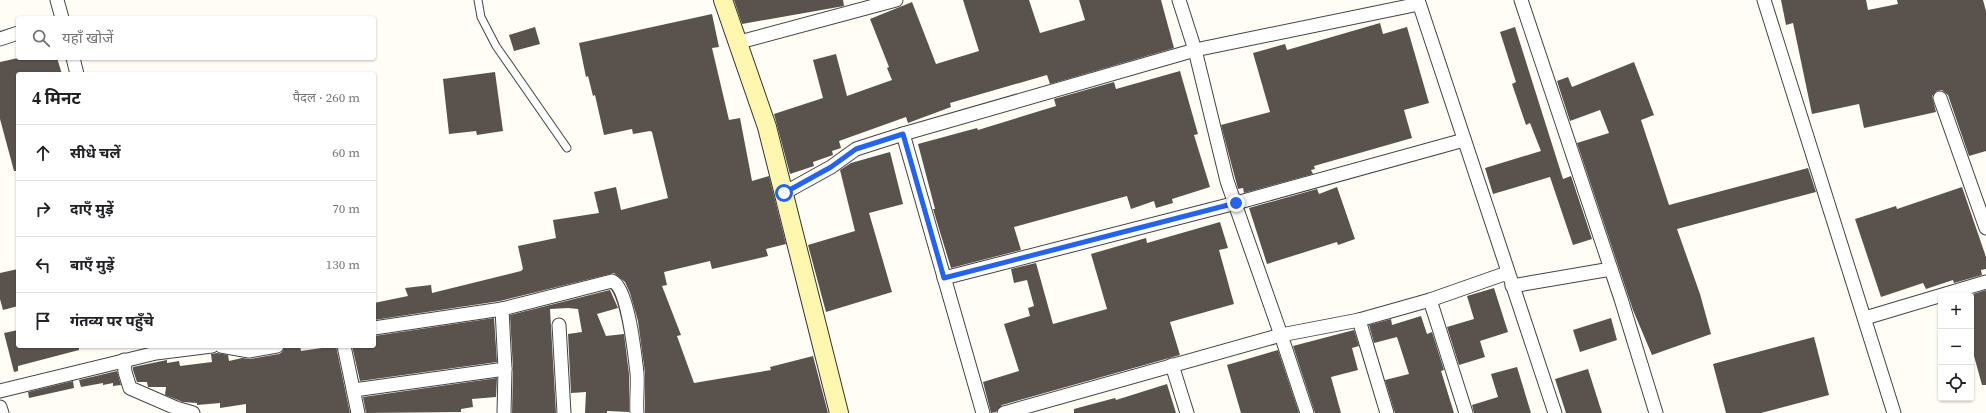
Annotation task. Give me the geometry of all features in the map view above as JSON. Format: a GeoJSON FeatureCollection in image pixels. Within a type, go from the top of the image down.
{"type":"FeatureCollection","features":[{"type":"Feature","properties":{"kind":"street"},"geometry":{"type":"LineString","coordinates":[[57,0],[61,16]]}},
{"type":"Feature","properties":{"kind":"street"},"geometry":{"type":"LineString","coordinates":[[722,0],[767,127],[839,413]]}},
{"type":"Feature","properties":{"kind":"street"},"geometry":{"type":"LineString","coordinates":[[736,43],[896,0]]}},
{"type":"Feature","properties":{"kind":"street"},"geometry":{"type":"LineString","coordinates":[[1179,0],[1195,50],[1227,181],[1236,203],[1307,413]]}},
{"type":"Feature","properties":{"kind":"street"},"geometry":{"type":"LineString","coordinates":[[1521,0],[1611,269],[1656,413]]}},
{"type":"Feature","properties":{"kind":"street"},"geometry":{"type":"LineString","coordinates":[[1764,0],[1894,413]]}},
{"type":"Feature","properties":{"kind":"street"},"geometry":{"type":"LineString","coordinates":[[784,193],[831,167],[856,149],[903,134],[1195,50],[1418,2],[1555,413]]}},
{"type":"Feature","properties":{"kind":"street"},"geometry":{"type":"LineString","coordinates":[[0,39],[16,34]]}},
{"type":"Feature","properties":{"kind":"street"},"geometry":{"type":"LineString","coordinates":[[74,60],[76,72]]}},
{"type":"Feature","properties":{"kind":"street"},"geometry":{"type":"LineString","coordinates":[[1940,98],[1986,228]]}},
{"type":"Feature","properties":{"kind":"street"},"geometry":{"type":"LineString","coordinates":[[903,134],[983,413]]}},
{"type":"Feature","properties":{"kind":"street"},"geometry":{"type":"LineString","coordinates":[[944,278],[1236,203],[1464,140]]}},
{"type":"Feature","properties":{"kind":"street"},"geometry":{"type":"LineString","coordinates":[[1512,286],[1611,269]]}},
{"type":"Feature","properties":{"kind":"street"},"geometry":{"type":"LineString","coordinates":[[1004,413],[1281,335],[1358,320],[1430,300],[1507,272]]}},
{"type":"Feature","properties":{"kind":"street"},"geometry":{"type":"LineString","coordinates":[[376,328],[502,309],[612,281],[616,282],[620,287],[626,307],[634,346],[637,375],[637,413]]}},
{"type":"Feature","properties":{"kind":"street"},"geometry":{"type":"LineString","coordinates":[[1865,318],[1986,282]]}},
{"type":"Feature","properties":{"kind":"street"},"geometry":{"type":"LineString","coordinates":[[1430,300],[1466,413]]}},
{"type":"Feature","properties":{"kind":"street"},"geometry":{"type":"LineString","coordinates":[[502,309],[505,369],[504,413]]}},
{"type":"Feature","properties":{"kind":"street"},"geometry":{"type":"LineString","coordinates":[[1358,320],[1387,413]]}},
{"type":"Feature","properties":{"kind":"street"},"geometry":{"type":"LineString","coordinates":[[559,325],[564,413]]}},
{"type":"Feature","properties":{"kind":"street"},"geometry":{"type":"LineString","coordinates":[[0,391],[124,360],[155,350],[184,348]]}},
{"type":"Feature","properties":{"kind":"street"},"geometry":{"type":"LineString","coordinates":[[232,348],[249,351],[266,348]]}},
{"type":"Feature","properties":{"kind":"street"},"geometry":{"type":"LineString","coordinates":[[344,348],[358,413]]}},
{"type":"Feature","properties":{"kind":"street"},"geometry":{"type":"LineString","coordinates":[[124,360],[125,372],[130,388],[176,408],[193,413]]}},
{"type":"Feature","properties":{"kind":"street"},"geometry":{"type":"LineString","coordinates":[[1172,365],[1187,413]]}},
{"type":"Feature","properties":{"kind":"street"},"geometry":{"type":"LineString","coordinates":[[354,390],[505,369]]}},
{"type":"Feature","properties":{"kind":"street"},"geometry":{"type":"LineString","coordinates":[[0,407],[2,413]]}},
{"type":"Feature","properties":{"kind":"lane"},"geometry":{"type":"LineString","coordinates":[[478,0],[481,17],[496,46],[567,148]]}},
{"type":"Feature","properties":{"kind":"building"},"geometry":{"type":"Polygon","coordinates":[[[734,0],[843,0],[844,6],[742,24],[734,0]]]}},
{"type":"Feature","properties":{"kind":"building"},"geometry":{"type":"Polygon","coordinates":[[[963,0],[1029,0],[1040,33],[1085,20],[1079,0],[1161,0],[1174,48],[1050,84],[1047,75],[950,103],[951,107],[908,123],[906,117],[839,141],[841,148],[832,151],[833,155],[813,162],[814,166],[790,174],[774,114],[823,98],[813,60],[836,54],[847,96],[892,80],[887,68],[889,67],[870,19],[912,2],[936,64],[979,51],[963,0]]]}},
{"type":"Feature","properties":{"kind":"building"},"geometry":{"type":"Polygon","coordinates":[[[1781,0],[1866,0],[1868,10],[1898,4],[1897,0],[1983,0],[1986,11],[1986,151],[1969,156],[1948,95],[1942,90],[1937,91],[1932,96],[1936,112],[1864,128],[1859,104],[1812,114],[1793,23],[1786,25],[1781,0]]]}},
{"type":"Feature","properties":{"kind":"building"},"geometry":{"type":"Polygon","coordinates":[[[712,14],[719,47],[712,48],[729,120],[740,118],[752,181],[769,176],[786,244],[766,249],[768,256],[712,269],[710,261],[664,272],[667,285],[662,286],[681,335],[677,336],[694,383],[771,370],[770,367],[813,356],[828,413],[645,413],[645,373],[638,321],[630,293],[625,282],[614,273],[500,301],[376,320],[376,303],[408,296],[405,288],[431,285],[432,293],[521,271],[523,269],[518,246],[556,238],[553,220],[599,213],[594,192],[616,187],[621,210],[668,198],[652,132],[650,131],[633,134],[632,129],[604,135],[595,95],[593,96],[588,76],[586,77],[579,43],[712,14]]]}},
{"type":"Feature","properties":{"kind":"building"},"geometry":{"type":"Polygon","coordinates":[[[1380,23],[1383,34],[1407,27],[1429,103],[1404,110],[1412,138],[1314,166],[1315,169],[1311,170],[1313,174],[1244,193],[1243,188],[1238,189],[1221,125],[1270,112],[1253,53],[1285,44],[1287,50],[1380,23]]]}},
{"type":"Feature","properties":{"kind":"building"},"geometry":{"type":"Polygon","coordinates":[[[535,27],[540,44],[514,51],[509,35],[535,27]]]}},
{"type":"Feature","properties":{"kind":"building"},"geometry":{"type":"Polygon","coordinates":[[[1515,27],[1563,179],[1571,176],[1592,239],[1573,245],[1550,177],[1493,194],[1485,168],[1541,151],[1530,123],[1526,125],[1512,84],[1516,82],[1500,32],[1515,27]]]}},
{"type":"Feature","properties":{"kind":"building"},"geometry":{"type":"Polygon","coordinates":[[[16,58],[16,60],[58,60],[61,72],[16,72],[16,171],[14,171],[0,119],[0,62],[16,58]]]}},
{"type":"Feature","properties":{"kind":"building"},"geometry":{"type":"Polygon","coordinates":[[[1634,62],[1654,115],[1641,120],[1669,205],[1808,168],[1816,192],[1677,229],[1700,294],[1711,334],[1652,355],[1633,310],[1577,143],[1609,133],[1600,110],[1570,121],[1557,81],[1568,77],[1572,87],[1634,62]]]}},
{"type":"Feature","properties":{"kind":"building"},"geometry":{"type":"Polygon","coordinates":[[[1180,71],[1198,134],[1194,135],[1210,187],[1172,199],[1173,203],[1156,208],[1154,201],[1131,209],[1127,196],[1014,227],[1021,250],[951,268],[933,209],[935,209],[918,144],[977,128],[978,130],[1056,106],[1054,99],[1114,82],[1116,89],[1180,71]]]}},
{"type":"Feature","properties":{"kind":"building"},"geometry":{"type":"Polygon","coordinates":[[[495,72],[503,131],[477,135],[476,131],[449,134],[443,79],[495,72]]]}},
{"type":"Feature","properties":{"kind":"building"},"geometry":{"type":"Polygon","coordinates":[[[890,152],[903,204],[869,213],[892,292],[826,312],[808,245],[855,231],[840,170],[851,163],[890,152]]]}},
{"type":"Feature","properties":{"kind":"building"},"geometry":{"type":"Polygon","coordinates":[[[1337,187],[1355,239],[1338,245],[1337,242],[1267,264],[1249,208],[1317,189],[1319,194],[1337,187]]]}},
{"type":"Feature","properties":{"kind":"building"},"geometry":{"type":"Polygon","coordinates":[[[1962,187],[1986,257],[1986,269],[1981,270],[1982,275],[1954,283],[1953,280],[1926,289],[1923,283],[1881,297],[1855,219],[1896,206],[1897,209],[1962,187]]]}},
{"type":"Feature","properties":{"kind":"building"},"geometry":{"type":"Polygon","coordinates":[[[1220,222],[1228,248],[1219,250],[1234,304],[1170,322],[1180,355],[1002,405],[996,412],[991,413],[983,382],[1019,371],[1004,324],[1030,316],[1028,308],[1034,306],[1027,280],[1014,283],[1011,269],[1036,263],[1053,324],[1107,309],[1091,254],[1146,238],[1147,243],[1220,222]]]}},
{"type":"Feature","properties":{"kind":"building"},"geometry":{"type":"Polygon","coordinates":[[[16,269],[16,307],[3,310],[0,299],[0,273],[16,269]]]}},
{"type":"Feature","properties":{"kind":"building"},"geometry":{"type":"Polygon","coordinates":[[[1494,288],[1508,332],[1480,341],[1485,357],[1459,365],[1447,327],[1474,319],[1467,296],[1494,288]]]}},
{"type":"Feature","properties":{"kind":"building"},"geometry":{"type":"Polygon","coordinates":[[[610,290],[618,308],[597,314],[606,336],[624,334],[629,374],[629,412],[607,411],[607,413],[585,413],[586,392],[571,393],[568,334],[582,332],[578,309],[568,308],[550,309],[556,413],[512,413],[513,369],[510,315],[610,290]]]}},
{"type":"Feature","properties":{"kind":"building"},"geometry":{"type":"Polygon","coordinates":[[[1986,290],[1986,385],[1982,385],[1974,356],[1974,294],[1986,290]]]}},
{"type":"Feature","properties":{"kind":"building"},"geometry":{"type":"Polygon","coordinates":[[[1421,316],[1427,334],[1432,332],[1444,370],[1441,371],[1454,413],[1395,413],[1385,380],[1409,374],[1397,337],[1374,343],[1369,325],[1391,319],[1392,325],[1421,316]]]}},
{"type":"Feature","properties":{"kind":"building"},"geometry":{"type":"Polygon","coordinates":[[[494,318],[497,362],[360,381],[352,348],[376,348],[376,336],[494,318]]]}},
{"type":"Feature","properties":{"kind":"building"},"geometry":{"type":"Polygon","coordinates":[[[1611,318],[1617,340],[1580,352],[1573,330],[1611,318]]]}},
{"type":"Feature","properties":{"kind":"building"},"geometry":{"type":"Polygon","coordinates":[[[16,330],[16,348],[79,348],[79,350],[18,366],[18,371],[14,372],[4,333],[16,330]]]}},
{"type":"Feature","properties":{"kind":"building"},"geometry":{"type":"Polygon","coordinates":[[[1354,330],[1359,346],[1352,348],[1358,370],[1331,377],[1341,413],[1315,413],[1293,346],[1354,330]]]}},
{"type":"Feature","properties":{"kind":"building"},"geometry":{"type":"Polygon","coordinates":[[[1814,337],[1829,395],[1761,413],[1726,413],[1713,364],[1814,337]]]}},
{"type":"Feature","properties":{"kind":"building"},"geometry":{"type":"Polygon","coordinates":[[[284,348],[300,348],[301,351],[322,348],[336,348],[350,413],[246,413],[246,404],[220,408],[220,403],[197,405],[197,403],[183,402],[165,395],[166,387],[148,387],[147,382],[137,382],[133,370],[133,367],[167,360],[167,363],[179,361],[180,366],[212,362],[211,354],[217,353],[228,355],[229,361],[242,358],[250,359],[279,354],[284,348]]]}},
{"type":"Feature","properties":{"kind":"building"},"geometry":{"type":"Polygon","coordinates":[[[1278,350],[1299,413],[1241,413],[1227,365],[1278,350]]]}},
{"type":"Feature","properties":{"kind":"building"},"geometry":{"type":"Polygon","coordinates":[[[1517,367],[1531,413],[1474,413],[1472,405],[1498,397],[1491,374],[1517,367]]]}},
{"type":"Feature","properties":{"kind":"building"},"geometry":{"type":"Polygon","coordinates":[[[1588,369],[1602,413],[1566,413],[1555,379],[1588,369]]]}},
{"type":"Feature","properties":{"kind":"building"},"geometry":{"type":"Polygon","coordinates":[[[117,371],[121,385],[113,386],[113,383],[103,385],[103,383],[81,387],[79,380],[117,371]]]}},
{"type":"Feature","properties":{"kind":"building"},"geometry":{"type":"Polygon","coordinates":[[[497,378],[496,397],[472,399],[473,407],[461,409],[461,412],[366,413],[363,397],[497,378]]]}},
{"type":"Feature","properties":{"kind":"building"},"geometry":{"type":"Polygon","coordinates":[[[73,381],[74,388],[29,398],[28,392],[73,381]]]}},
{"type":"Feature","properties":{"kind":"building"},"geometry":{"type":"Polygon","coordinates":[[[1167,384],[1176,413],[1074,413],[1074,409],[1115,398],[1116,400],[1167,384]]]}},
{"type":"Feature","properties":{"kind":"route"},"geometry":{"type":"LineString","coordinates":[[784,193],[831,167],[856,149],[903,134],[944,278],[1236,203]]}}]}
